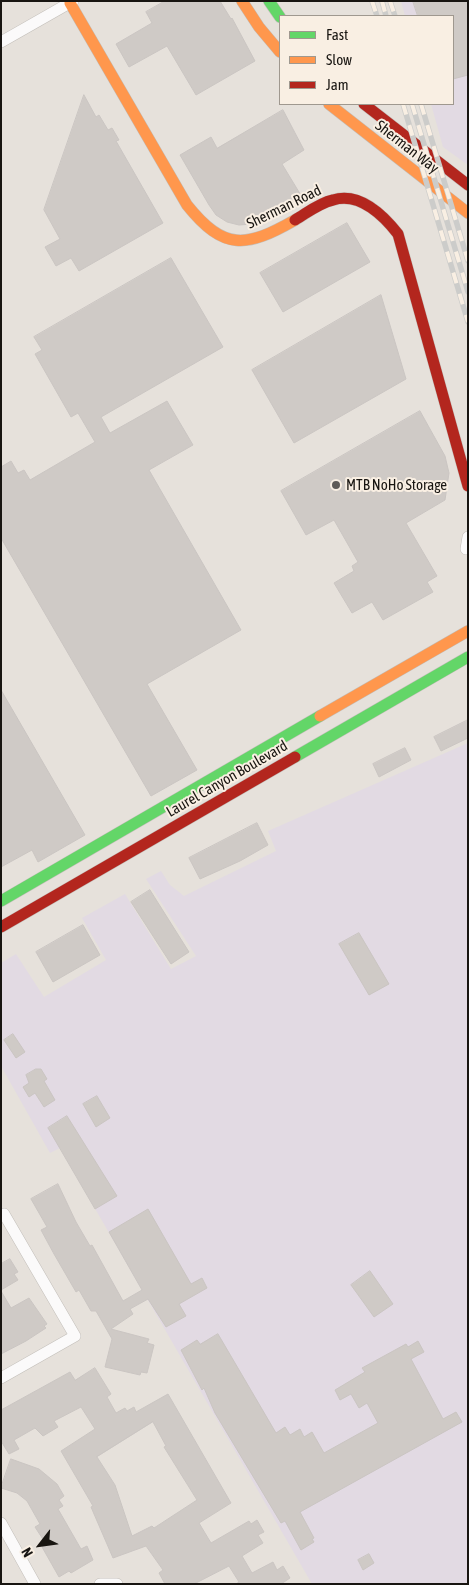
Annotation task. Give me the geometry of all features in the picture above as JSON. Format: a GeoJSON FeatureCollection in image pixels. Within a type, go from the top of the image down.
{"type":"FeatureCollection","features":[{"type":"Feature","properties":{"kind":"main road"},"geometry":{"type":"LineString","coordinates":[[242,1],[259,27],[279,51]]}},
{"type":"Feature","properties":{"kind":"main road"},"geometry":{"type":"LineString","coordinates":[[269,1],[279,16]]}},
{"type":"Feature","properties":{"kind":"main road","name":"Sherman Road"},"geometry":{"type":"LineString","coordinates":[[71,2],[187,205],[198,221],[208,229],[225,238],[241,242],[259,239],[323,204],[345,198],[361,202],[389,222],[398,234],[468,486]]}},
{"type":"Feature","properties":{"kind":"main road","name":"Sherman Way"},"geometry":{"type":"LineString","coordinates":[[330,105],[399,162],[468,213]]}},
{"type":"Feature","properties":{"kind":"main road","name":"Sherman Way"},"geometry":{"type":"LineString","coordinates":[[365,105],[468,185]]}},
{"type":"Feature","properties":{"kind":"main road","name":"Laurel Canyon Boulevard"},"geometry":{"type":"LineString","coordinates":[[1,901],[468,631]]}},
{"type":"Feature","properties":{"kind":"main road","name":"Laurel Canyon Boulevard"},"geometry":{"type":"LineString","coordinates":[[1,927],[468,657]]}},
{"type":"Feature","properties":{"kind":"main road"},"geometry":{"type":"LineString","coordinates":[[215,778],[227,797]]}},
{"type":"Feature","properties":{"kind":"street"},"geometry":{"type":"LineString","coordinates":[[1,42],[71,2]]}},
{"type":"Feature","properties":{"kind":"street"},"geometry":{"type":"LineString","coordinates":[[1,1378],[75,1336],[3,1215]]}},
{"type":"Feature","properties":{"kind":"street"},"geometry":{"type":"LineString","coordinates":[[1,1523],[35,1584]]}},
{"type":"Feature","properties":{"kind":"street"},"geometry":{"type":"LineString","coordinates":[[100,1584],[117,1584]]}},
{"type":"Feature","properties":{"kind":"shaded area"},"geometry":{"type":"Polygon","coordinates":[[[401,1],[468,1],[468,165],[443,147],[431,105],[454,105],[454,15],[405,15],[401,1]]]}},
{"type":"Feature","properties":{"kind":"shaded area"},"geometry":{"type":"Polygon","coordinates":[[[468,743],[468,1584],[312,1584],[60,1148],[50,1153],[1,1066],[1,963],[16,954],[44,997],[106,960],[82,918],[125,894],[171,969],[196,956],[146,879],[161,871],[170,885],[184,896],[276,851],[268,831],[468,743]]]}},
{"type":"Feature","properties":{"kind":"building"},"geometry":{"type":"Polygon","coordinates":[[[165,1],[220,1],[232,18],[255,61],[196,95],[167,46],[129,67],[116,44],[152,23],[146,12],[165,1]]]}},
{"type":"Feature","properties":{"kind":"building"},"geometry":{"type":"Polygon","coordinates":[[[413,1],[468,1],[468,75],[454,79],[454,15],[418,15],[413,1]]]}},
{"type":"Feature","properties":{"kind":"building"},"geometry":{"type":"Polygon","coordinates":[[[84,95],[96,117],[99,115],[108,130],[112,128],[119,140],[116,141],[163,223],[79,271],[71,258],[56,266],[45,247],[60,239],[44,210],[84,95]]]}},
{"type":"Feature","properties":{"kind":"building"},"geometry":{"type":"Polygon","coordinates":[[[283,110],[304,150],[282,164],[302,197],[252,224],[239,225],[227,222],[216,215],[180,155],[211,137],[217,148],[283,110]]]}},
{"type":"Feature","properties":{"kind":"building"},"geometry":{"type":"Polygon","coordinates":[[[347,223],[370,262],[283,312],[260,273],[347,223]]]}},
{"type":"Feature","properties":{"kind":"building"},"geometry":{"type":"Polygon","coordinates":[[[171,258],[223,347],[101,417],[110,433],[167,401],[193,445],[149,470],[241,630],[147,684],[197,770],[151,796],[1,538],[1,467],[11,461],[18,473],[24,470],[30,480],[95,442],[78,413],[71,417],[35,354],[42,350],[34,337],[171,258]]]}},
{"type":"Feature","properties":{"kind":"building"},"geometry":{"type":"Polygon","coordinates":[[[381,295],[406,379],[294,443],[252,370],[381,295]]]}},
{"type":"Feature","properties":{"kind":"building"},"geometry":{"type":"Polygon","coordinates":[[[420,411],[445,456],[449,473],[445,500],[406,523],[437,576],[427,582],[433,592],[383,620],[372,602],[352,613],[334,583],[354,571],[352,566],[358,562],[334,520],[306,535],[281,491],[420,411]]]}},
{"type":"Feature","properties":{"kind":"building"},"geometry":{"type":"Polygon","coordinates":[[[1,690],[85,835],[38,862],[32,850],[1,867],[1,690]]]}},
{"type":"Feature","properties":{"kind":"building"},"geometry":{"type":"Polygon","coordinates":[[[468,720],[468,738],[441,751],[434,737],[468,720]]]}},
{"type":"Feature","properties":{"kind":"building"},"geometry":{"type":"Polygon","coordinates":[[[405,748],[411,760],[379,777],[373,764],[405,748]]]}},
{"type":"Feature","properties":{"kind":"building"},"geometry":{"type":"Polygon","coordinates":[[[257,823],[268,845],[240,861],[200,879],[189,858],[257,823]]]}},
{"type":"Feature","properties":{"kind":"building"},"geometry":{"type":"Polygon","coordinates":[[[150,890],[189,952],[171,964],[131,902],[150,890]]]}},
{"type":"Feature","properties":{"kind":"building"},"geometry":{"type":"Polygon","coordinates":[[[83,925],[100,955],[53,982],[36,952],[83,925]]]}},
{"type":"Feature","properties":{"kind":"building"},"geometry":{"type":"Polygon","coordinates":[[[359,933],[389,984],[369,995],[339,944],[359,933]]]}},
{"type":"Feature","properties":{"kind":"building"},"geometry":{"type":"Polygon","coordinates":[[[13,1034],[25,1052],[16,1058],[4,1040],[13,1034]]]}},
{"type":"Feature","properties":{"kind":"building"},"geometry":{"type":"Polygon","coordinates":[[[36,1069],[41,1069],[47,1079],[44,1081],[55,1100],[44,1107],[35,1093],[29,1097],[23,1087],[29,1083],[26,1075],[36,1069]]]}},
{"type":"Feature","properties":{"kind":"building"},"geometry":{"type":"Polygon","coordinates":[[[97,1096],[110,1118],[96,1127],[83,1104],[97,1096]]]}},
{"type":"Feature","properties":{"kind":"building"},"geometry":{"type":"Polygon","coordinates":[[[67,1116],[117,1196],[95,1209],[48,1128],[67,1116]]]}},
{"type":"Feature","properties":{"kind":"building"},"geometry":{"type":"Polygon","coordinates":[[[58,1184],[76,1222],[90,1246],[92,1245],[123,1301],[142,1290],[109,1232],[148,1209],[191,1284],[202,1278],[207,1288],[179,1304],[186,1316],[166,1327],[148,1299],[130,1309],[133,1314],[111,1329],[149,1339],[147,1343],[154,1345],[147,1373],[141,1372],[140,1375],[105,1367],[112,1339],[96,1311],[91,1311],[79,1290],[76,1292],[54,1254],[41,1230],[47,1227],[31,1199],[58,1184]]]}},
{"type":"Feature","properties":{"kind":"building"},"geometry":{"type":"Polygon","coordinates":[[[10,1259],[18,1272],[14,1274],[18,1280],[1,1290],[1,1264],[10,1259]]]}},
{"type":"Feature","properties":{"kind":"building"},"geometry":{"type":"Polygon","coordinates":[[[370,1271],[393,1304],[374,1317],[351,1285],[370,1271]]]}},
{"type":"Feature","properties":{"kind":"building"},"geometry":{"type":"Polygon","coordinates":[[[1,1291],[11,1308],[29,1298],[47,1324],[44,1326],[46,1328],[1,1354],[1,1291]]]}},
{"type":"Feature","properties":{"kind":"building"},"geometry":{"type":"Polygon","coordinates":[[[218,1334],[276,1433],[285,1427],[290,1435],[300,1429],[304,1437],[312,1432],[324,1453],[378,1423],[367,1403],[359,1408],[351,1394],[340,1400],[335,1390],[365,1372],[362,1368],[406,1344],[408,1347],[418,1341],[424,1352],[411,1359],[443,1419],[456,1412],[462,1422],[300,1512],[314,1538],[312,1539],[314,1542],[301,1550],[285,1521],[281,1523],[215,1413],[204,1388],[202,1390],[181,1350],[197,1340],[200,1344],[218,1334]]]}},
{"type":"Feature","properties":{"kind":"building"},"geometry":{"type":"Polygon","coordinates":[[[95,1368],[111,1394],[107,1397],[116,1413],[125,1408],[127,1411],[134,1407],[136,1412],[168,1394],[231,1503],[199,1523],[211,1543],[249,1521],[251,1524],[257,1520],[264,1532],[258,1535],[263,1543],[242,1556],[252,1573],[273,1562],[277,1570],[283,1566],[290,1578],[281,1584],[236,1584],[239,1582],[229,1566],[194,1584],[165,1584],[159,1573],[163,1570],[146,1546],[113,1558],[91,1507],[93,1506],[61,1451],[95,1429],[81,1407],[54,1421],[58,1427],[43,1436],[35,1428],[14,1440],[19,1449],[9,1454],[1,1441],[1,1410],[70,1372],[75,1380],[95,1368]],[[153,1422],[97,1457],[115,1485],[132,1536],[152,1526],[154,1528],[197,1500],[164,1447],[166,1446],[153,1422]]]}},
{"type":"Feature","properties":{"kind":"building"},"geometry":{"type":"Polygon","coordinates":[[[11,1459],[39,1469],[57,1484],[64,1496],[59,1500],[63,1506],[58,1509],[81,1549],[87,1546],[93,1560],[71,1573],[69,1571],[59,1577],[42,1547],[46,1544],[35,1527],[40,1524],[27,1501],[17,1493],[1,1488],[11,1459]]]}},
{"type":"Feature","properties":{"kind":"building"},"geometry":{"type":"Polygon","coordinates":[[[369,1554],[374,1563],[363,1570],[358,1560],[369,1554]]]}},
{"type":"Feature","properties":{"kind":"railway"},"geometry":{"type":"LineString","coordinates":[[372,1],[377,15]]}},
{"type":"Feature","properties":{"kind":"railway"},"geometry":{"type":"LineString","coordinates":[[382,1],[386,15]]}},
{"type":"Feature","properties":{"kind":"railway"},"geometry":{"type":"LineString","coordinates":[[390,1],[395,15]]}},
{"type":"Feature","properties":{"kind":"railway"},"geometry":{"type":"LineString","coordinates":[[403,105],[468,322]]}},
{"type":"Feature","properties":{"kind":"railway"},"geometry":{"type":"LineString","coordinates":[[412,105],[468,292]]}},
{"type":"Feature","properties":{"kind":"railway"},"geometry":{"type":"LineString","coordinates":[[421,105],[468,261]]}},
{"type":"Feature","properties":{"kind":"traffic: fast"},"geometry":{"type":"LineString","coordinates":[[269,1],[279,16]]}},
{"type":"Feature","properties":{"kind":"traffic: fast"},"geometry":{"type":"LineString","coordinates":[[295,757],[468,657]]}},
{"type":"Feature","properties":{"kind":"traffic: fast"},"geometry":{"type":"LineString","coordinates":[[1,901],[320,716]]}},
{"type":"Feature","properties":{"kind":"traffic: slow"},"geometry":{"type":"LineString","coordinates":[[242,1],[259,27],[279,51]]}},
{"type":"Feature","properties":{"kind":"traffic: slow"},"geometry":{"type":"LineString","coordinates":[[70,3],[187,205],[200,220],[213,231],[236,240],[249,240],[263,236],[295,220]]}},
{"type":"Feature","properties":{"kind":"traffic: slow"},"geometry":{"type":"LineString","coordinates":[[330,105],[468,213]]}},
{"type":"Feature","properties":{"kind":"traffic: slow"},"geometry":{"type":"LineString","coordinates":[[320,716],[468,631]]}},
{"type":"Feature","properties":{"kind":"traffic: jam"},"geometry":{"type":"LineString","coordinates":[[365,105],[468,185]]}},
{"type":"Feature","properties":{"kind":"traffic: jam"},"geometry":{"type":"LineString","coordinates":[[295,220],[328,201],[343,198],[352,199],[361,202],[378,213],[398,234],[468,486]]}},
{"type":"Feature","properties":{"kind":"traffic: jam"},"geometry":{"type":"LineString","coordinates":[[1,927],[295,757]]}},
{"type":"Feature","properties":{"kind":"place","name":"MTB NoHo Storage"},"geometry":{"type":"Point","coordinates":[336,485]}}]}
